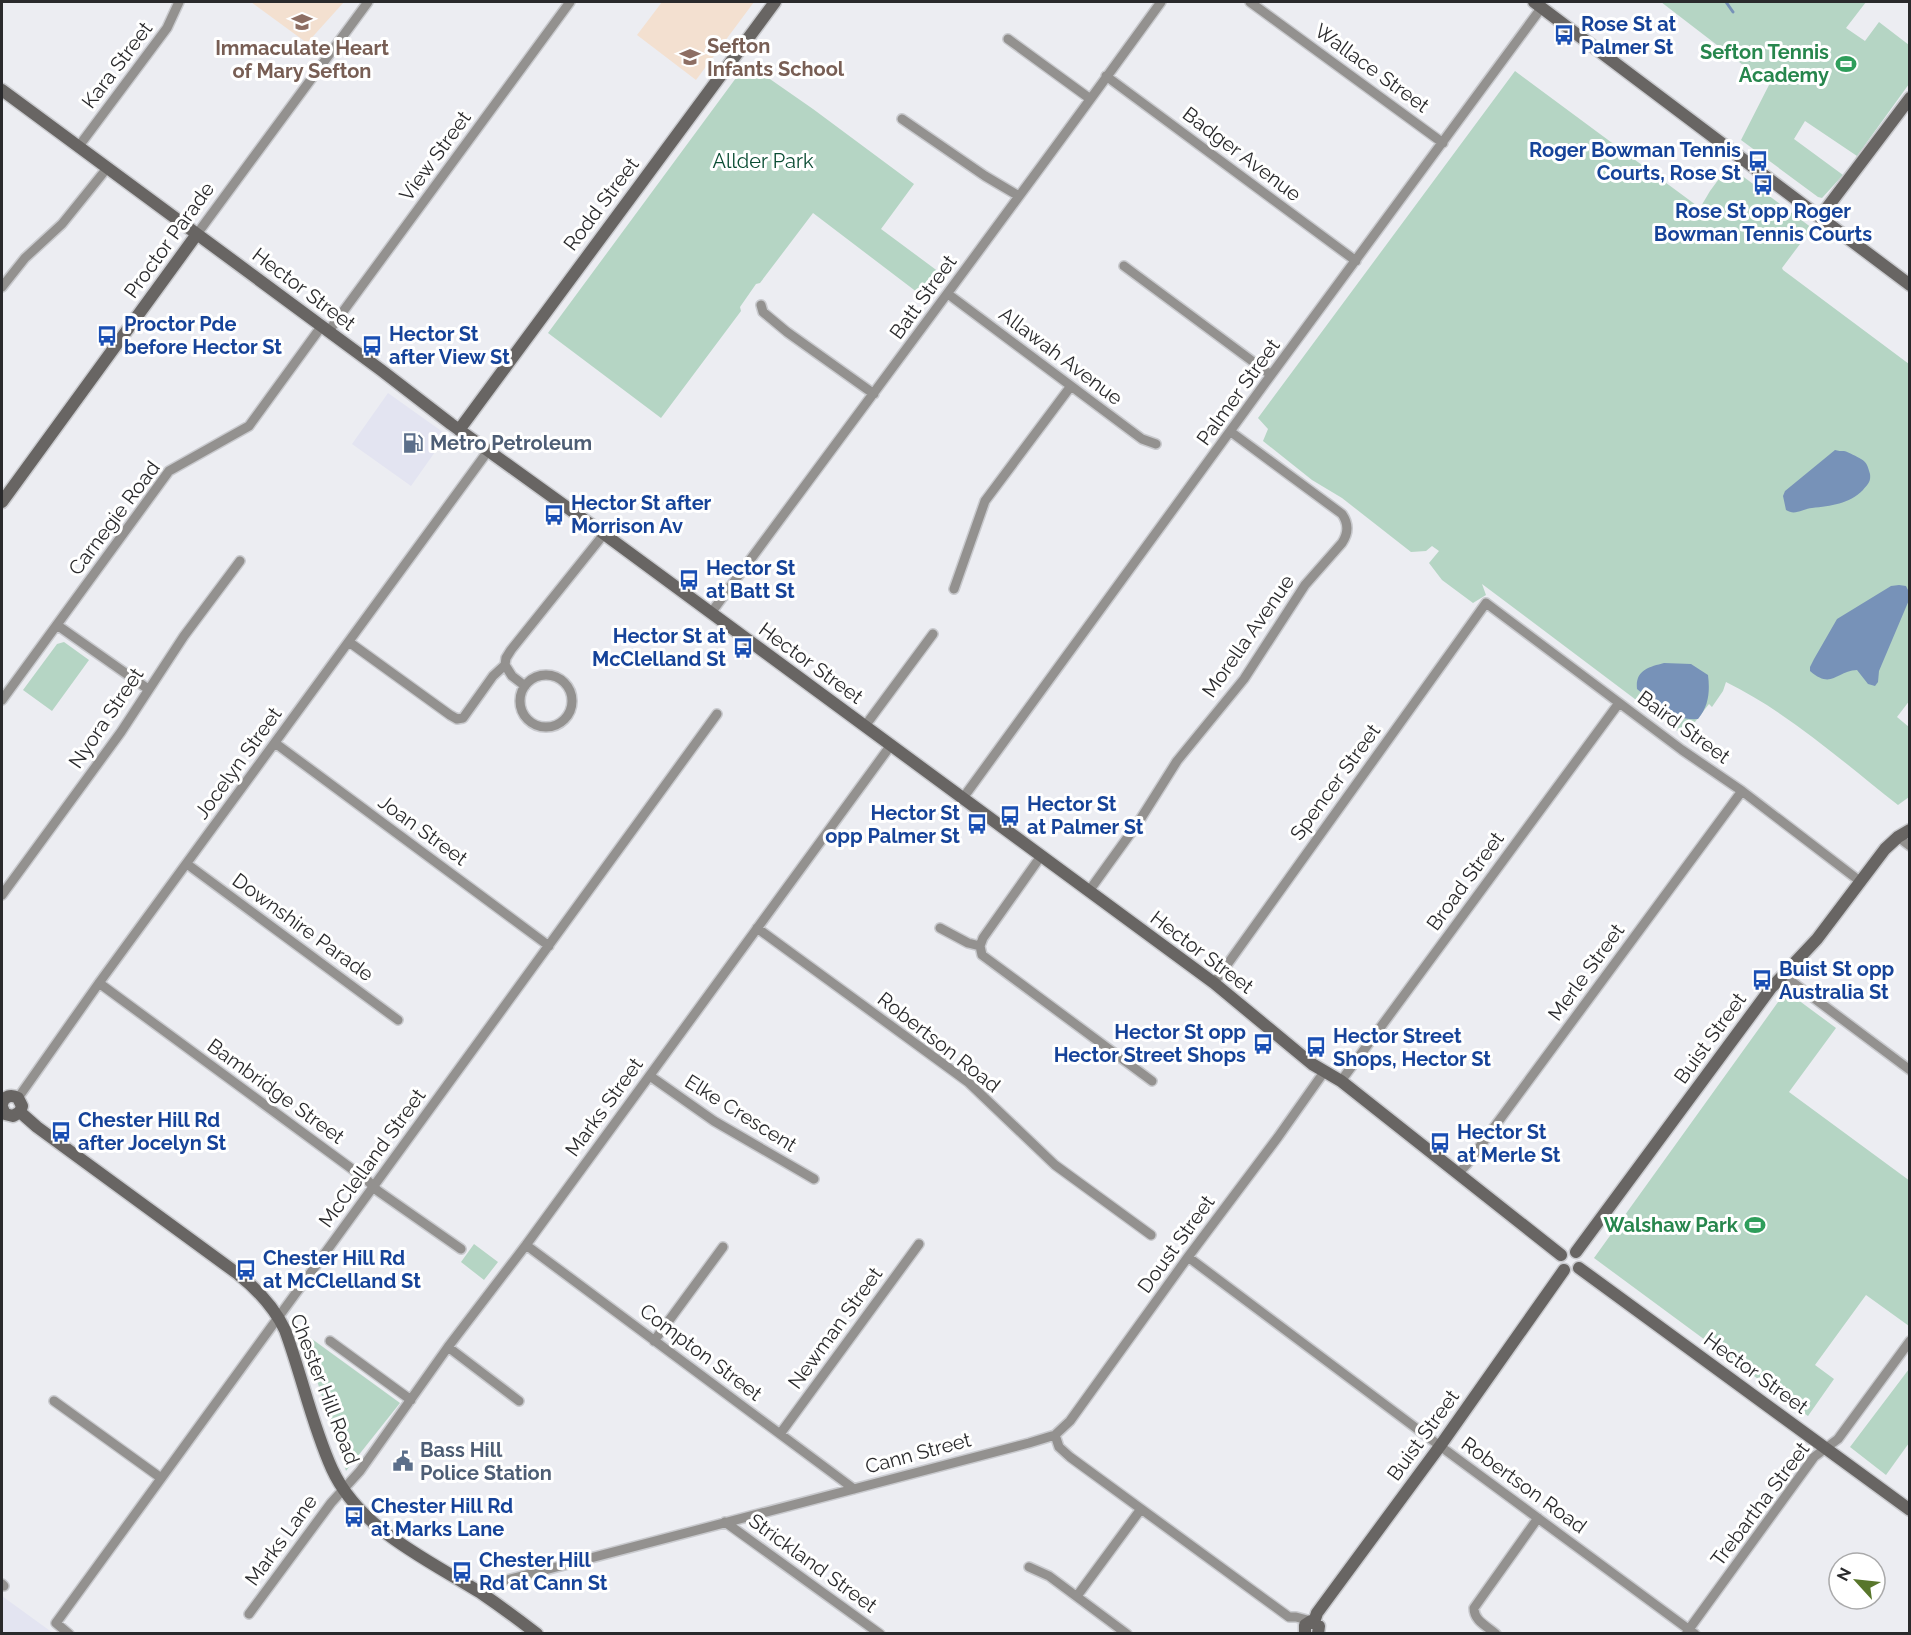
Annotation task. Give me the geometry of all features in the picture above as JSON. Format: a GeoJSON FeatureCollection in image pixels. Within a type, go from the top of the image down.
{"type":"FeatureCollection","features":[{"type":"Feature","properties":{"kind":"street","name":"Kara Street"},"geometry":{"type":"LineString","coordinates":[[79,147],[167,28],[178,2]]}},
{"type":"Feature","properties":{"kind":"street","name":"Proctor Parade"},"geometry":{"type":"LineString","coordinates":[[2,502],[368,2]]}},
{"type":"Feature","properties":{"kind":"street","name":"View Street"},"geometry":{"type":"LineString","coordinates":[[325,329],[570,2]]}},
{"type":"Feature","properties":{"kind":"street","name":"Rodd Street"},"geometry":{"type":"LineString","coordinates":[[459,430],[775,2]]}},
{"type":"Feature","properties":{"kind":"street","name":"Batt Street"},"geometry":{"type":"LineString","coordinates":[[711,613],[1161,2]]}},
{"type":"Feature","properties":{"kind":"street","name":"Wallace Street"},"geometry":{"type":"LineString","coordinates":[[1250,2],[1443,143]]}},
{"type":"Feature","properties":{"kind":"street","name":"Palmer Street"},"geometry":{"type":"LineString","coordinates":[[963,798],[1443,143],[1538,4]]}},
{"type":"Feature","properties":{"kind":"street"},"geometry":{"type":"LineString","coordinates":[[1538,4],[1910,285]]}},
{"type":"Feature","properties":{"kind":"street"},"geometry":{"type":"LineString","coordinates":[[1008,39],[1089,98]]}},
{"type":"Feature","properties":{"kind":"street","name":"Badger Avenue"},"geometry":{"type":"LineString","coordinates":[[1106,76],[1356,261]]}},
{"type":"Feature","properties":{"kind":"street","name":"Hector Street"},"geometry":{"type":"LineString","coordinates":[[2,90],[459,430],[1214,983],[1324,1072],[1341,1082],[1561,1255]]}},
{"type":"Feature","properties":{"kind":"street"},"geometry":{"type":"LineString","coordinates":[[1820,217],[1908,103]]}},
{"type":"Feature","properties":{"kind":"street"},"geometry":{"type":"LineString","coordinates":[[902,119],[985,176],[1019,196]]}},
{"type":"Feature","properties":{"kind":"street"},"geometry":{"type":"LineString","coordinates":[[2,287],[25,258],[62,224],[108,167]]}},
{"type":"Feature","properties":{"kind":"street"},"geometry":{"type":"LineString","coordinates":[[1124,266],[1271,375]]}},
{"type":"Feature","properties":{"kind":"street","name":"Allawah Avenue"},"geometry":{"type":"LineString","coordinates":[[948,294],[1142,439],[1156,444]]}},
{"type":"Feature","properties":{"kind":"street"},"geometry":{"type":"LineString","coordinates":[[760,304],[763,312],[787,332],[874,394]]}},
{"type":"Feature","properties":{"kind":"street","name":"Carnegie Road"},"geometry":{"type":"LineString","coordinates":[[2,700],[169,471],[249,426],[325,329]]}},
{"type":"Feature","properties":{"kind":"street"},"geometry":{"type":"LineString","coordinates":[[954,589],[985,501],[1071,386]]}},
{"type":"Feature","properties":{"kind":"street","name":"Morella Avenue"},"geometry":{"type":"LineString","coordinates":[[1089,891],[1143,816],[1177,761],[1244,679],[1300,592],[1342,543],[1347,533],[1347,524],[1342,514],[1231,432]]}},
{"type":"Feature","properties":{"kind":"street","name":"Jocelyn Street"},"geometry":{"type":"LineString","coordinates":[[5,1105],[187,864],[488,451]]}},
{"type":"Feature","properties":{"kind":"street"},"geometry":{"type":"LineString","coordinates":[[349,642],[460,719],[466,716],[494,676],[505,665],[511,650],[604,534]]}},
{"type":"Feature","properties":{"kind":"street","name":"Nyora Street"},"geometry":{"type":"LineString","coordinates":[[2,895],[121,732],[184,636],[240,561]]}},
{"type":"Feature","properties":{"kind":"street","name":"Baird Street"},"geometry":{"type":"LineString","coordinates":[[1486,603],[1682,750],[1742,791],[1861,882]]}},
{"type":"Feature","properties":{"kind":"street","name":"Spencer Street"},"geometry":{"type":"LineString","coordinates":[[1214,983],[1486,603]]}},
{"type":"Feature","properties":{"kind":"street"},"geometry":{"type":"LineString","coordinates":[[57,625],[148,689]]}},
{"type":"Feature","properties":{"kind":"street"},"geometry":{"type":"LineString","coordinates":[[865,726],[933,634]]}},
{"type":"Feature","properties":{"kind":"street"},"geometry":{"type":"LineString","coordinates":[[505,665],[512,676],[525,686]]}},
{"type":"Feature","properties":{"kind":"street"},"geometry":{"type":"LineString","coordinates":[[540,676],[551,676],[561,680],[569,689],[572,700],[567,717],[558,724],[547,727],[531,722],[521,708],[521,696],[525,686],[540,676]]}},
{"type":"Feature","properties":{"kind":"street","name":"Broad Street"},"geometry":{"type":"LineString","coordinates":[[1341,1082],[1619,703]]}},
{"type":"Feature","properties":{"kind":"street","name":"McClelland Street"},"geometry":{"type":"LineString","coordinates":[[69,1634],[56,1623],[717,714]]}},
{"type":"Feature","properties":{"kind":"street","name":"Joan Street"},"geometry":{"type":"LineString","coordinates":[[275,743],[549,946]]}},
{"type":"Feature","properties":{"kind":"street","name":"Marks Street"},"geometry":{"type":"LineString","coordinates":[[343,1488],[360,1471],[448,1347],[526,1245],[891,745]]}},
{"type":"Feature","properties":{"kind":"street","name":"Merle Street"},"geometry":{"type":"LineString","coordinates":[[1458,1174],[1742,791]]}},
{"type":"Feature","properties":{"kind":"street","name":"Buist Street"},"geometry":{"type":"LineString","coordinates":[[1576,1252],[1761,1001],[1782,975],[1817,939],[1885,849],[1910,830]]}},
{"type":"Feature","properties":{"kind":"street"},"geometry":{"type":"LineString","coordinates":[[1898,837],[1910,846]]}},
{"type":"Feature","properties":{"kind":"street"},"geometry":{"type":"LineString","coordinates":[[1041,856],[983,938],[980,946],[982,954],[1152,1081]]}},
{"type":"Feature","properties":{"kind":"street","name":"Downshire Parade"},"geometry":{"type":"LineString","coordinates":[[187,864],[398,1020]]}},
{"type":"Feature","properties":{"kind":"street","name":"Robertson Road"},"geometry":{"type":"LineString","coordinates":[[757,928],[968,1082],[1055,1165],[1151,1235]]}},
{"type":"Feature","properties":{"kind":"street"},"geometry":{"type":"LineString","coordinates":[[939,928],[968,943],[980,946]]}},
{"type":"Feature","properties":{"kind":"street"},"geometry":{"type":"LineString","coordinates":[[1782,975],[1910,1070]]}},
{"type":"Feature","properties":{"kind":"street","name":"Bambridge Street"},"geometry":{"type":"LineString","coordinates":[[99,983],[461,1249]]}},
{"type":"Feature","properties":{"kind":"street","name":"Doust Street"},"geometry":{"type":"LineString","coordinates":[[1055,1435],[1070,1421],[1324,1072]]}},
{"type":"Feature","properties":{"kind":"street","name":"Elke Crescent"},"geometry":{"type":"LineString","coordinates":[[650,1076],[714,1121],[814,1179]]}},
{"type":"Feature","properties":{"kind":"street","name":"Chester Hill Road"},"geometry":{"type":"LineString","coordinates":[[5,1105],[13,1116],[20,1112],[262,1294],[279,1317],[333,1470],[354,1503],[368,1519],[385,1532],[484,1595],[537,1634]]}},
{"type":"Feature","properties":{"kind":"street","name":"Newman Street"},"geometry":{"type":"LineString","coordinates":[[780,1434],[919,1244]]}},
{"type":"Feature","properties":{"kind":"street","name":"Compton Street"},"geometry":{"type":"LineString","coordinates":[[526,1245],[854,1489]]}},
{"type":"Feature","properties":{"kind":"street"},"geometry":{"type":"LineString","coordinates":[[654,1341],[723,1247]]}},
{"type":"Feature","properties":{"kind":"street"},"geometry":{"type":"LineString","coordinates":[[1570,1250],[1576,1252],[1581,1257],[1581,1265],[1574,1272],[1564,1270],[1559,1262],[1561,1255],[1570,1250]]}},
{"type":"Feature","properties":{"kind":"street","name":"Robertson Road"},"geometry":{"type":"LineString","coordinates":[[1188,1257],[1690,1632]]}},
{"type":"Feature","properties":{"kind":"street","name":"Hector Street"},"geometry":{"type":"LineString","coordinates":[[1579,1268],[1910,1510]]}},
{"type":"Feature","properties":{"kind":"street","name":"Buist Street"},"geometry":{"type":"LineString","coordinates":[[1305,1634],[1305,1625],[1314,1626],[1317,1612],[1440,1446],[1564,1270]]}},
{"type":"Feature","properties":{"kind":"street"},"geometry":{"type":"LineString","coordinates":[[330,1341],[411,1400]]}},
{"type":"Feature","properties":{"kind":"street","name":"Trebartha Street"},"geometry":{"type":"LineString","coordinates":[[1690,1632],[1814,1457],[1838,1439],[1910,1341]]}},
{"type":"Feature","properties":{"kind":"street"},"geometry":{"type":"LineString","coordinates":[[448,1347],[519,1401]]}},
{"type":"Feature","properties":{"kind":"street"},"geometry":{"type":"LineString","coordinates":[[54,1401],[161,1478]]}},
{"type":"Feature","properties":{"kind":"street"},"geometry":{"type":"LineString","coordinates":[[1055,1435],[1059,1447],[1070,1457],[1140,1509],[1289,1617],[1296,1617],[1314,1626]]}},
{"type":"Feature","properties":{"kind":"street","name":"Cann Street"},"geometry":{"type":"LineString","coordinates":[[484,1595],[493,1586],[503,1581],[1055,1435]]}},
{"type":"Feature","properties":{"kind":"street","name":"Marks Lane"},"geometry":{"type":"LineString","coordinates":[[249,1614],[343,1488]]}},
{"type":"Feature","properties":{"kind":"street"},"geometry":{"type":"LineString","coordinates":[[1077,1596],[1140,1509]]}},
{"type":"Feature","properties":{"kind":"street"},"geometry":{"type":"LineString","coordinates":[[1496,1634],[1478,1620],[1474,1608],[1538,1518]]}},
{"type":"Feature","properties":{"kind":"street","name":"Strickland Street"},"geometry":{"type":"LineString","coordinates":[[725,1522],[880,1634]]}},
{"type":"Feature","properties":{"kind":"street"},"geometry":{"type":"LineString","coordinates":[[1029,1567],[1049,1576],[1127,1634]]}},
{"type":"Feature","properties":{"kind":"shaded area","name":"Immaculate Heart of Mary Sefton"},"geometry":{"type":"Polygon","coordinates":[[[251,2],[344,2],[307,43],[251,2]]]}},
{"type":"Feature","properties":{"kind":"shaded area","name":"Sefton Infants School"},"geometry":{"type":"Polygon","coordinates":[[[662,2],[754,2],[696,80],[637,35],[662,2]]]}},
{"type":"Feature","properties":{"kind":"shaded area"},"geometry":{"type":"Polygon","coordinates":[[[388,393],[447,435],[411,486],[352,444],[388,393]]]}},
{"type":"Feature","properties":{"kind":"shaded area"},"geometry":{"type":"Polygon","coordinates":[[[2,1596],[53,1633],[2,1633],[2,1596]]]}},
{"type":"Feature","properties":{"kind":"green space"},"geometry":{"type":"Polygon","coordinates":[[[1661,2],[1866,2],[1846,28],[1865,41],[1879,22],[1909,45],[1909,84],[1857,156],[1805,121],[1794,139],[1843,175],[1822,198],[1818,197],[1741,140],[1769,85],[1661,2]]]}},
{"type":"Feature","properties":{"kind":"green space","name":"Allder Park"},"geometry":{"type":"Polygon","coordinates":[[[747,63],[914,184],[881,229],[943,275],[926,299],[813,213],[760,283],[756,284],[740,307],[741,311],[661,418],[548,333],[747,63]]]}},
{"type":"Feature","properties":{"kind":"green space"},"geometry":{"type":"Polygon","coordinates":[[[1515,71],[1700,208],[1727,168],[1735,174],[1737,172],[1812,228],[1782,268],[1783,270],[1909,364],[1910,700],[1897,717],[1909,727],[1909,797],[1898,805],[1794,723],[1726,682],[1712,707],[1709,704],[1684,736],[1482,584],[1486,595],[1473,603],[1442,580],[1429,563],[1439,551],[1432,546],[1426,551],[1411,552],[1263,441],[1268,429],[1258,418],[1515,71]]]}},
{"type":"Feature","properties":{"kind":"green space"},"geometry":{"type":"Polygon","coordinates":[[[64,642],[89,660],[52,711],[23,690],[57,644],[64,642]]]}},
{"type":"Feature","properties":{"kind":"green space"},"geometry":{"type":"Polygon","coordinates":[[[1786,991],[1836,1028],[1789,1092],[1910,1181],[1909,1326],[1866,1295],[1815,1365],[1834,1379],[1808,1416],[1594,1258],[1786,991]]]}},
{"type":"Feature","properties":{"kind":"green space"},"geometry":{"type":"Polygon","coordinates":[[[474,1244],[498,1262],[484,1280],[461,1262],[474,1244]]]}},
{"type":"Feature","properties":{"kind":"green space"},"geometry":{"type":"Polygon","coordinates":[[[301,1331],[400,1403],[346,1471],[301,1331]]]}},
{"type":"Feature","properties":{"kind":"green space"},"geometry":{"type":"Polygon","coordinates":[[[1909,1369],[1909,1443],[1886,1475],[1850,1447],[1909,1369]]]}},
{"type":"Feature","properties":{"kind":"water"},"geometry":{"type":"Polygon","coordinates":[[[1835,450],[1848,452],[1865,462],[1870,474],[1870,481],[1866,486],[1858,495],[1839,504],[1796,512],[1786,510],[1783,496],[1785,491],[1835,450]]]}},
{"type":"Feature","properties":{"kind":"water"},"geometry":{"type":"Polygon","coordinates":[[[1891,586],[1906,586],[1909,600],[1875,686],[1868,684],[1857,670],[1829,679],[1824,679],[1810,671],[1814,659],[1837,619],[1891,586]]]}},
{"type":"Feature","properties":{"kind":"water"},"geometry":{"type":"Polygon","coordinates":[[[1664,663],[1691,664],[1708,675],[1708,698],[1698,719],[1673,714],[1658,706],[1637,689],[1638,677],[1644,670],[1664,663]]]}},
{"type":"Feature","properties":{"kind":"waterway"},"geometry":{"type":"LineString","coordinates":[[1726,2],[1733,12]]}},
{"type":"Feature","properties":{"kind":"place","name":"Immaculate Heart of Mary Sefton"},"geometry":{"type":"Point","coordinates":[302,22]}},
{"type":"Feature","properties":{"kind":"place","name":"Rose St at Palmer St"},"geometry":{"type":"Point","coordinates":[1564,35]}},
{"type":"Feature","properties":{"kind":"place","name":"Sefton Infants School"},"geometry":{"type":"Point","coordinates":[690,57]}},
{"type":"Feature","properties":{"kind":"place","name":"Sefton Tennis Academy"},"geometry":{"type":"Point","coordinates":[1846,64]}},
{"type":"Feature","properties":{"kind":"place","name":"Roger Bowman Tennis Courts, Rose St"},"geometry":{"type":"Point","coordinates":[1758,161]}},
{"type":"Feature","properties":{"kind":"place","name":"Rose St opp Roger Bowman Tennis Courts"},"geometry":{"type":"Point","coordinates":[1763,185]}},
{"type":"Feature","properties":{"kind":"place","name":"Proctor Pde before Hector St"},"geometry":{"type":"Point","coordinates":[107,336]}},
{"type":"Feature","properties":{"kind":"place","name":"Hector St after View St"},"geometry":{"type":"Point","coordinates":[372,346]}},
{"type":"Feature","properties":{"kind":"place","name":"Metro Petroleum"},"geometry":{"type":"Point","coordinates":[413,443]}},
{"type":"Feature","properties":{"kind":"place","name":"Hector St after Morrison Av"},"geometry":{"type":"Point","coordinates":[554,515]}},
{"type":"Feature","properties":{"kind":"place","name":"Hector St at Batt St"},"geometry":{"type":"Point","coordinates":[689,580]}},
{"type":"Feature","properties":{"kind":"place","name":"Hector St at McClelland St"},"geometry":{"type":"Point","coordinates":[743,648]}},
{"type":"Feature","properties":{"kind":"place","name":"Hector St at Palmer St"},"geometry":{"type":"Point","coordinates":[1010,816]}},
{"type":"Feature","properties":{"kind":"place","name":"Hector St opp Palmer St"},"geometry":{"type":"Point","coordinates":[977,824]}},
{"type":"Feature","properties":{"kind":"place","name":"Buist St opp Australia St"},"geometry":{"type":"Point","coordinates":[1762,980]}},
{"type":"Feature","properties":{"kind":"place","name":"Hector St opp Hector Street Shops"},"geometry":{"type":"Point","coordinates":[1263,1044]}},
{"type":"Feature","properties":{"kind":"place","name":"Hector Street Shops, Hector St"},"geometry":{"type":"Point","coordinates":[1316,1047]}},
{"type":"Feature","properties":{"kind":"place","name":"Chester Hill Rd after Jocelyn St"},"geometry":{"type":"Point","coordinates":[61,1132]}},
{"type":"Feature","properties":{"kind":"place","name":"Hector St at Merle St"},"geometry":{"type":"Point","coordinates":[1440,1143]}},
{"type":"Feature","properties":{"kind":"place","name":"Walshaw Park"},"geometry":{"type":"Point","coordinates":[1755,1225]}},
{"type":"Feature","properties":{"kind":"place","name":"Chester Hill Rd at McClelland St"},"geometry":{"type":"Point","coordinates":[246,1270]}},
{"type":"Feature","properties":{"kind":"place","name":"Bass Hill Police Station"},"geometry":{"type":"Point","coordinates":[403,1461]}},
{"type":"Feature","properties":{"kind":"place","name":"Chester Hill Rd at Marks Lane"},"geometry":{"type":"Point","coordinates":[354,1517]}},
{"type":"Feature","properties":{"kind":"place","name":"Chester Hill Rd at Cann St"},"geometry":{"type":"Point","coordinates":[462,1572]}}]}
